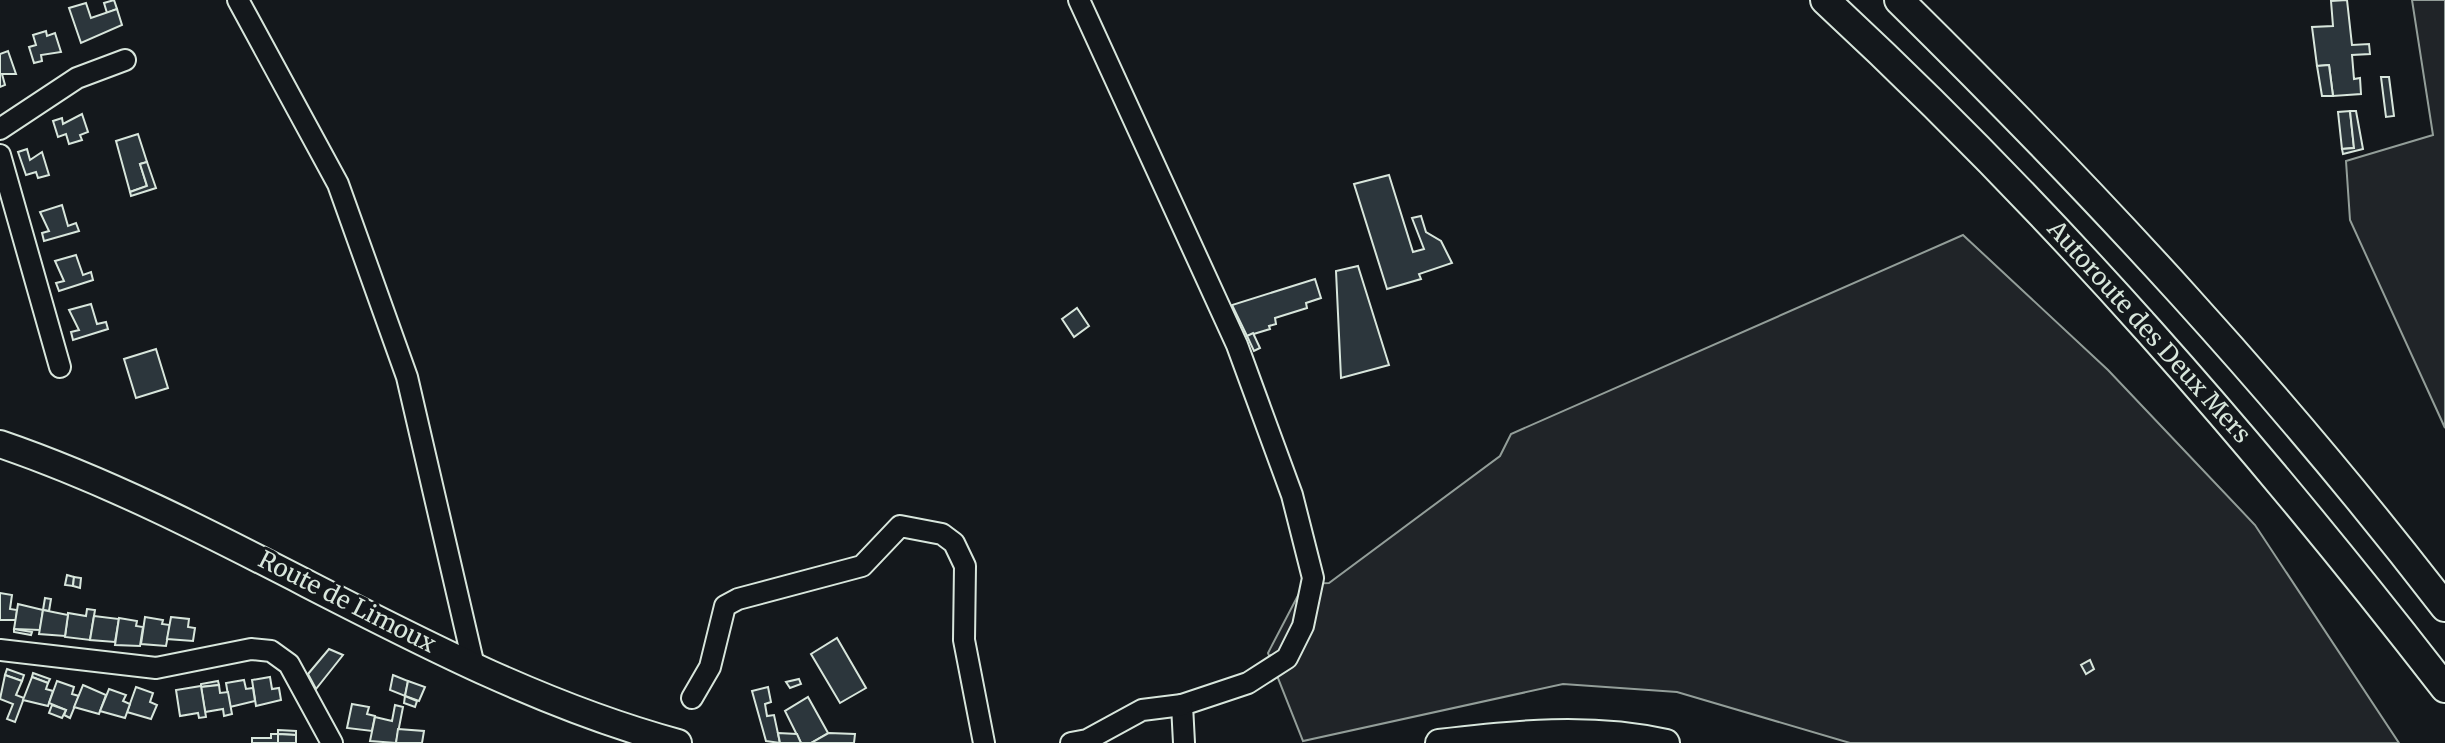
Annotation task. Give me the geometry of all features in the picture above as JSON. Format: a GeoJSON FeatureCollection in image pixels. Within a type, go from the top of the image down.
{"type":"FeatureCollection","features":[{"type":"Feature","properties":{"kind":"highway","name":"Autoroute des Deux Mers"},"geometry":{"type":"LineString","coordinates":[[1825,0],[1984,153],[2136,315],[2324,531],[2445,688]]}},
{"type":"Feature","properties":{"kind":"highway","name":"Autoroute des Deux Mers"},"geometry":{"type":"LineString","coordinates":[[1899,0],[2118,221],[2363,501],[2445,607]]}},
{"type":"Feature","properties":{"kind":"main road","name":"Route de Limoux"},"geometry":{"type":"LineString","coordinates":[[0,444],[42,458],[250,554],[474,666],[667,740]]}},
{"type":"Feature","properties":{"kind":"main road"},"geometry":{"type":"LineString","coordinates":[[0,457],[42,458]]}},
{"type":"Feature","properties":{"kind":"main road"},"geometry":{"type":"LineString","coordinates":[[1439,743],[1520,733],[1635,736],[1666,743]]}},
{"type":"Feature","properties":{"kind":"street"},"geometry":{"type":"LineString","coordinates":[[238,0],[338,184],[407,377],[474,666]]}},
{"type":"Feature","properties":{"kind":"street"},"geometry":{"type":"LineString","coordinates":[[1071,743],[1087,740],[1142,710],[1182,705],[1248,683],[1287,658],[1303,626],[1313,578],[1292,495],[1237,345],[1079,0]]}},
{"type":"Feature","properties":{"kind":"street"},"geometry":{"type":"LineString","coordinates":[[0,129],[77,78],[125,60]]}},
{"type":"Feature","properties":{"kind":"street"},"geometry":{"type":"LineString","coordinates":[[0,155],[60,367]]}},
{"type":"Feature","properties":{"kind":"street"},"geometry":{"type":"LineString","coordinates":[[692,698],[710,667],[719,618],[725,606],[738,599],[862,566],[900,526],[942,534],[954,543],[965,566],[964,640],[984,743]]}},
{"type":"Feature","properties":{"kind":"street"},"geometry":{"type":"LineString","coordinates":[[0,650],[156,668],[251,649],[271,651],[289,664],[332,743]]}},
{"type":"Feature","properties":{"kind":"street"},"geometry":{"type":"LineString","coordinates":[[1182,705],[1184,743]]}},
{"type":"Feature","properties":{"kind":"shaded area"},"geometry":{"type":"Polygon","coordinates":[[[2412,0],[2445,0],[2445,428],[2350,220],[2346,161],[2433,135],[2412,0]]]}},
{"type":"Feature","properties":{"kind":"shaded area"},"geometry":{"type":"Polygon","coordinates":[[[1963,235],[2108,370],[2255,525],[2399,743],[1850,743],[1677,692],[1563,684],[1303,741],[1268,653],[1304,584],[1329,583],[1500,456],[1511,434],[1963,235]]]}},
{"type":"Feature","properties":{"kind":"building"},"geometry":{"type":"Polygon","coordinates":[[[114,0],[117,9],[107,13],[104,3],[114,0]]]}},
{"type":"Feature","properties":{"kind":"building"},"geometry":{"type":"Polygon","coordinates":[[[2347,0],[2352,45],[2369,44],[2370,54],[2352,55],[2354,79],[2360,78],[2361,94],[2333,96],[2329,65],[2317,66],[2312,27],[2333,26],[2331,1],[2347,0]]]}},
{"type":"Feature","properties":{"kind":"building"},"geometry":{"type":"Polygon","coordinates":[[[86,3],[91,18],[117,9],[122,25],[81,43],[69,8],[86,3]]]}},
{"type":"Feature","properties":{"kind":"building"},"geometry":{"type":"Polygon","coordinates":[[[46,31],[47,36],[55,33],[61,52],[41,55],[42,61],[34,63],[29,47],[36,45],[33,35],[46,31]]]}},
{"type":"Feature","properties":{"kind":"building"},"geometry":{"type":"Polygon","coordinates":[[[8,51],[16,74],[2,74],[5,85],[0,87],[0,54],[8,51]]]}},
{"type":"Feature","properties":{"kind":"building"},"geometry":{"type":"Polygon","coordinates":[[[2329,65],[2333,96],[2322,96],[2317,66],[2329,65]]]}},
{"type":"Feature","properties":{"kind":"building"},"geometry":{"type":"Polygon","coordinates":[[[2381,77],[2389,77],[2394,116],[2386,117],[2381,77]]]}},
{"type":"Feature","properties":{"kind":"building"},"geometry":{"type":"Polygon","coordinates":[[[2350,111],[2354,148],[2342,149],[2338,112],[2350,111]]]}},
{"type":"Feature","properties":{"kind":"building"},"geometry":{"type":"Polygon","coordinates":[[[2350,111],[2356,111],[2363,149],[2343,154],[2342,149],[2354,148],[2350,111]]]}},
{"type":"Feature","properties":{"kind":"building"},"geometry":{"type":"Polygon","coordinates":[[[82,114],[88,132],[80,135],[82,140],[69,144],[66,134],[58,137],[53,121],[62,118],[63,124],[82,114]]]}},
{"type":"Feature","properties":{"kind":"building"},"geometry":{"type":"Polygon","coordinates":[[[138,134],[147,162],[140,164],[147,186],[130,192],[116,141],[138,134]]]}},
{"type":"Feature","properties":{"kind":"building"},"geometry":{"type":"Polygon","coordinates":[[[27,149],[30,160],[42,152],[49,175],[38,178],[36,172],[26,175],[18,152],[27,149]]]}},
{"type":"Feature","properties":{"kind":"building"},"geometry":{"type":"Polygon","coordinates":[[[147,162],[156,188],[131,196],[130,192],[147,186],[140,164],[147,162]]]}},
{"type":"Feature","properties":{"kind":"building"},"geometry":{"type":"Polygon","coordinates":[[[1389,175],[1413,252],[1424,249],[1412,218],[1421,216],[1426,232],[1441,241],[1452,263],[1419,274],[1421,279],[1387,289],[1354,184],[1389,175]]]}},
{"type":"Feature","properties":{"kind":"building"},"geometry":{"type":"Polygon","coordinates":[[[62,205],[68,226],[76,223],[79,231],[44,241],[42,233],[49,231],[40,212],[62,205]]]}},
{"type":"Feature","properties":{"kind":"building"},"geometry":{"type":"Polygon","coordinates":[[[76,255],[83,275],[91,272],[93,280],[59,291],[56,283],[64,281],[55,261],[76,255]]]}},
{"type":"Feature","properties":{"kind":"building"},"geometry":{"type":"Polygon","coordinates":[[[1358,266],[1389,365],[1341,378],[1336,271],[1358,266]]]}},
{"type":"Feature","properties":{"kind":"building"},"geometry":{"type":"Polygon","coordinates":[[[1315,279],[1321,298],[1306,303],[1307,308],[1275,318],[1276,324],[1269,326],[1270,329],[1247,336],[1232,305],[1315,279]]]}},
{"type":"Feature","properties":{"kind":"building"},"geometry":{"type":"Polygon","coordinates":[[[91,304],[97,324],[106,322],[108,329],[73,340],[71,332],[79,330],[69,310],[91,304]]]}},
{"type":"Feature","properties":{"kind":"building"},"geometry":{"type":"Polygon","coordinates":[[[1077,308],[1089,326],[1074,337],[1062,319],[1077,308]]]}},
{"type":"Feature","properties":{"kind":"building"},"geometry":{"type":"Polygon","coordinates":[[[1253,333],[1260,348],[1254,351],[1247,336],[1253,333]]]}},
{"type":"Feature","properties":{"kind":"building"},"geometry":{"type":"Polygon","coordinates":[[[156,349],[168,388],[136,398],[124,359],[156,349]]]}},
{"type":"Feature","properties":{"kind":"building"},"geometry":{"type":"Polygon","coordinates":[[[67,575],[74,577],[73,586],[65,585],[67,575]]]}},
{"type":"Feature","properties":{"kind":"building"},"geometry":{"type":"Polygon","coordinates":[[[74,577],[81,578],[80,588],[73,586],[74,577]]]}},
{"type":"Feature","properties":{"kind":"building"},"geometry":{"type":"Polygon","coordinates":[[[0,593],[12,595],[10,609],[17,610],[16,620],[0,620],[0,593]]]}},
{"type":"Feature","properties":{"kind":"building"},"geometry":{"type":"Polygon","coordinates":[[[45,598],[51,599],[49,611],[43,610],[45,598]]]}},
{"type":"Feature","properties":{"kind":"building"},"geometry":{"type":"Polygon","coordinates":[[[18,604],[43,610],[40,630],[14,629],[18,604]]]}},
{"type":"Feature","properties":{"kind":"building"},"geometry":{"type":"Polygon","coordinates":[[[87,609],[95,610],[90,640],[65,637],[68,613],[86,616],[87,609]]]}},
{"type":"Feature","properties":{"kind":"building"},"geometry":{"type":"Polygon","coordinates":[[[43,610],[68,615],[65,636],[39,634],[43,610]]]}},
{"type":"Feature","properties":{"kind":"building"},"geometry":{"type":"Polygon","coordinates":[[[94,616],[119,619],[115,642],[90,640],[94,616]]]}},
{"type":"Feature","properties":{"kind":"building"},"geometry":{"type":"Polygon","coordinates":[[[145,617],[163,620],[162,624],[170,625],[166,646],[141,644],[145,617]]]}},
{"type":"Feature","properties":{"kind":"building"},"geometry":{"type":"Polygon","coordinates":[[[171,617],[189,619],[188,627],[195,628],[193,641],[167,639],[171,617]]]}},
{"type":"Feature","properties":{"kind":"building"},"geometry":{"type":"Polygon","coordinates":[[[119,618],[137,621],[136,626],[143,627],[140,646],[115,645],[119,618]]]}},
{"type":"Feature","properties":{"kind":"building"},"geometry":{"type":"Polygon","coordinates":[[[14,629],[32,632],[31,635],[14,632],[14,629]]]}},
{"type":"Feature","properties":{"kind":"building"},"geometry":{"type":"Polygon","coordinates":[[[837,638],[866,688],[840,703],[811,654],[837,638]]]}},
{"type":"Feature","properties":{"kind":"building"},"geometry":{"type":"Polygon","coordinates":[[[329,649],[343,655],[316,689],[308,674],[329,649]]]}},
{"type":"Feature","properties":{"kind":"building"},"geometry":{"type":"Polygon","coordinates":[[[2090,660],[2094,669],[2086,674],[2081,665],[2090,660]]]}},
{"type":"Feature","properties":{"kind":"building"},"geometry":{"type":"Polygon","coordinates":[[[7,669],[24,675],[22,681],[5,675],[7,669]]]}},
{"type":"Feature","properties":{"kind":"building"},"geometry":{"type":"Polygon","coordinates":[[[33,673],[50,679],[48,683],[32,677],[33,673]]]}},
{"type":"Feature","properties":{"kind":"building"},"geometry":{"type":"Polygon","coordinates":[[[5,675],[22,681],[16,695],[24,698],[15,722],[7,719],[13,704],[0,699],[5,675]]]}},
{"type":"Feature","properties":{"kind":"building"},"geometry":{"type":"Polygon","coordinates":[[[393,675],[408,681],[405,696],[390,690],[393,675]]]}},
{"type":"Feature","properties":{"kind":"building"},"geometry":{"type":"Polygon","coordinates":[[[32,677],[48,683],[46,689],[53,691],[48,706],[23,700],[32,677]]]}},
{"type":"Feature","properties":{"kind":"building"},"geometry":{"type":"Polygon","coordinates":[[[270,677],[272,689],[279,688],[281,700],[256,706],[252,680],[270,677]]]}},
{"type":"Feature","properties":{"kind":"building"},"geometry":{"type":"Polygon","coordinates":[[[799,679],[801,684],[790,688],[786,682],[799,679]]]}},
{"type":"Feature","properties":{"kind":"building"},"geometry":{"type":"Polygon","coordinates":[[[244,680],[246,689],[253,688],[255,701],[230,707],[226,683],[244,680]]]}},
{"type":"Feature","properties":{"kind":"building"},"geometry":{"type":"Polygon","coordinates":[[[57,681],[74,687],[72,694],[79,696],[70,718],[64,715],[66,710],[49,703],[57,681]]]}},
{"type":"Feature","properties":{"kind":"building"},"geometry":{"type":"Polygon","coordinates":[[[218,681],[219,685],[201,687],[201,684],[218,681]]]}},
{"type":"Feature","properties":{"kind":"building"},"geometry":{"type":"Polygon","coordinates":[[[408,681],[425,687],[419,701],[405,696],[408,681]]]}},
{"type":"Feature","properties":{"kind":"building"},"geometry":{"type":"Polygon","coordinates":[[[83,685],[106,695],[99,714],[74,707],[83,685]]]}},
{"type":"Feature","properties":{"kind":"building"},"geometry":{"type":"Polygon","coordinates":[[[219,685],[220,693],[228,692],[232,714],[224,716],[223,709],[205,712],[201,687],[219,685]]]}},
{"type":"Feature","properties":{"kind":"building"},"geometry":{"type":"Polygon","coordinates":[[[201,686],[206,717],[199,718],[198,713],[180,716],[176,690],[201,686]]]}},
{"type":"Feature","properties":{"kind":"building"},"geometry":{"type":"Polygon","coordinates":[[[136,687],[153,693],[150,702],[157,705],[151,719],[127,712],[136,687]]]}},
{"type":"Feature","properties":{"kind":"building"},"geometry":{"type":"Polygon","coordinates":[[[768,687],[771,702],[765,704],[767,716],[774,715],[780,743],[766,741],[752,691],[768,687]]]}},
{"type":"Feature","properties":{"kind":"building"},"geometry":{"type":"Polygon","coordinates":[[[109,689],[126,695],[123,701],[130,704],[125,718],[100,711],[109,689]]]}},
{"type":"Feature","properties":{"kind":"building"},"geometry":{"type":"Polygon","coordinates":[[[405,696],[417,701],[415,707],[404,703],[405,696]]]}},
{"type":"Feature","properties":{"kind":"building"},"geometry":{"type":"Polygon","coordinates":[[[808,697],[828,733],[811,743],[801,743],[785,711],[808,697]]]}},
{"type":"Feature","properties":{"kind":"building"},"geometry":{"type":"Polygon","coordinates":[[[352,704],[369,707],[367,714],[375,716],[372,731],[347,728],[352,704]]]}},
{"type":"Feature","properties":{"kind":"building"},"geometry":{"type":"Polygon","coordinates":[[[52,705],[66,710],[62,718],[49,713],[52,705]]]}},
{"type":"Feature","properties":{"kind":"building"},"geometry":{"type":"Polygon","coordinates":[[[395,705],[403,707],[396,743],[370,741],[375,717],[392,721],[395,705]]]}},
{"type":"Feature","properties":{"kind":"building"},"geometry":{"type":"Polygon","coordinates":[[[398,729],[424,731],[422,743],[396,743],[398,729]]]}},
{"type":"Feature","properties":{"kind":"building"},"geometry":{"type":"Polygon","coordinates":[[[278,730],[296,731],[296,735],[278,734],[278,730]]]}},
{"type":"Feature","properties":{"kind":"building"},"geometry":{"type":"Polygon","coordinates":[[[778,733],[797,734],[801,743],[780,743],[778,733]]]}},
{"type":"Feature","properties":{"kind":"building"},"geometry":{"type":"Polygon","coordinates":[[[829,733],[855,734],[854,743],[811,743],[829,733]]]}},
{"type":"Feature","properties":{"kind":"building"},"geometry":{"type":"Polygon","coordinates":[[[271,734],[278,734],[278,743],[252,743],[252,738],[271,738],[271,734]]]}},
{"type":"Feature","properties":{"kind":"building"},"geometry":{"type":"Polygon","coordinates":[[[278,734],[296,735],[296,743],[278,743],[278,734]]]}}]}
